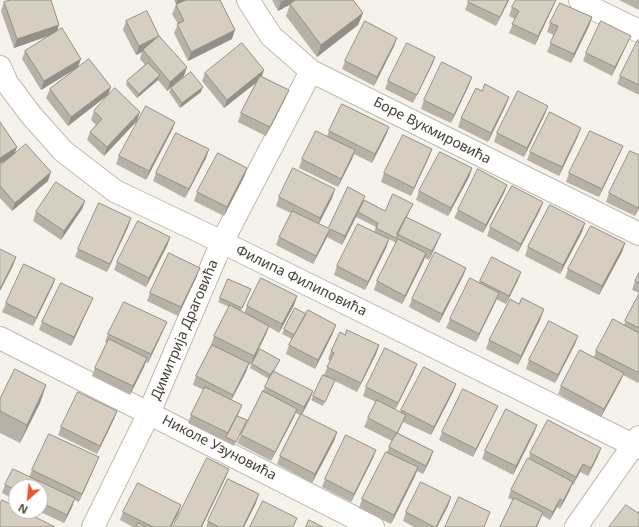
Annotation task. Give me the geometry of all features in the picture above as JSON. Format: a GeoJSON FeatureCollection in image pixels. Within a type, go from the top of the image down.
{"type":"FeatureCollection","features":[{"type":"Feature","properties":{"kind":"street","name":"Боре Вукмировића"},"geometry":{"type":"LineString","coordinates":[[248,0],[272,36],[311,71],[639,234]]}},
{"type":"Feature","properties":{"kind":"street"},"geometry":{"type":"LineString","coordinates":[[580,0],[590,7],[639,31]]}},
{"type":"Feature","properties":{"kind":"street","name":"Филипа Филиповића"},"geometry":{"type":"LineString","coordinates":[[0,67],[7,83],[31,115],[63,151],[115,190],[637,443]]}},
{"type":"Feature","properties":{"kind":"street","name":"Димитрија Драговића"},"geometry":{"type":"LineString","coordinates":[[94,527],[149,413],[222,242],[311,71]]}},
{"type":"Feature","properties":{"kind":"street","name":"Николе Узуновића"},"geometry":{"type":"LineString","coordinates":[[0,338],[373,527]]}},
{"type":"Feature","properties":{"kind":"street"},"geometry":{"type":"LineString","coordinates":[[576,527],[637,443]]}},
{"type":"Feature","properties":{"kind":"building"},"geometry":{"type":"Polygon","coordinates":[[[11,0],[51,0],[59,25],[17,39],[4,2],[11,0]]]}},
{"type":"Feature","properties":{"kind":"building"},"geometry":{"type":"Polygon","coordinates":[[[186,0],[220,0],[235,30],[191,52],[177,24],[184,21],[176,5],[186,0]]]}},
{"type":"Feature","properties":{"kind":"building"},"geometry":{"type":"Polygon","coordinates":[[[296,0],[353,0],[363,13],[321,45],[290,4],[296,0]]]}},
{"type":"Feature","properties":{"kind":"building"},"geometry":{"type":"Polygon","coordinates":[[[469,0],[508,0],[500,17],[468,2],[469,0]]]}},
{"type":"Feature","properties":{"kind":"building"},"geometry":{"type":"Polygon","coordinates":[[[516,0],[556,0],[538,36],[512,24],[519,11],[512,7],[516,0]]]}},
{"type":"Feature","properties":{"kind":"building"},"geometry":{"type":"Polygon","coordinates":[[[560,3],[592,17],[574,54],[550,43],[558,26],[550,23],[560,3]]]}},
{"type":"Feature","properties":{"kind":"building"},"geometry":{"type":"Polygon","coordinates":[[[147,11],[159,36],[139,46],[126,21],[147,11]]]}},
{"type":"Feature","properties":{"kind":"building"},"geometry":{"type":"Polygon","coordinates":[[[365,21],[397,38],[377,77],[345,61],[365,21]]]}},
{"type":"Feature","properties":{"kind":"building"},"geometry":{"type":"Polygon","coordinates":[[[601,21],[631,36],[615,67],[586,53],[601,21]]]}},
{"type":"Feature","properties":{"kind":"building"},"geometry":{"type":"Polygon","coordinates":[[[62,28],[81,59],[44,81],[25,51],[62,28]]]}},
{"type":"Feature","properties":{"kind":"building"},"geometry":{"type":"Polygon","coordinates":[[[159,36],[187,67],[170,82],[143,50],[159,36]]]}},
{"type":"Feature","properties":{"kind":"building"},"geometry":{"type":"Polygon","coordinates":[[[639,40],[639,85],[620,76],[639,40]]]}},
{"type":"Feature","properties":{"kind":"building"},"geometry":{"type":"Polygon","coordinates":[[[242,43],[264,70],[227,100],[205,73],[242,43]]]}},
{"type":"Feature","properties":{"kind":"building"},"geometry":{"type":"Polygon","coordinates":[[[407,43],[435,57],[417,95],[388,81],[407,43]]]}},
{"type":"Feature","properties":{"kind":"building"},"geometry":{"type":"Polygon","coordinates":[[[89,59],[111,87],[71,117],[50,89],[89,59]]]}},
{"type":"Feature","properties":{"kind":"building"},"geometry":{"type":"Polygon","coordinates":[[[442,62],[472,77],[454,115],[424,100],[442,62]]]}},
{"type":"Feature","properties":{"kind":"building"},"geometry":{"type":"Polygon","coordinates":[[[148,63],[160,75],[139,94],[127,81],[148,63]]]}},
{"type":"Feature","properties":{"kind":"building"},"geometry":{"type":"Polygon","coordinates":[[[191,72],[203,87],[182,103],[171,88],[191,72]]]}},
{"type":"Feature","properties":{"kind":"building"},"geometry":{"type":"Polygon","coordinates":[[[260,76],[289,90],[270,127],[241,113],[260,76]]]}},
{"type":"Feature","properties":{"kind":"building"},"geometry":{"type":"Polygon","coordinates":[[[485,84],[509,97],[491,133],[461,118],[476,88],[482,91],[485,84]]]}},
{"type":"Feature","properties":{"kind":"building"},"geometry":{"type":"Polygon","coordinates":[[[115,88],[140,112],[107,147],[90,132],[102,119],[94,111],[115,88]]]}},
{"type":"Feature","properties":{"kind":"building"},"geometry":{"type":"Polygon","coordinates":[[[518,91],[548,106],[527,148],[497,133],[518,91]]]}},
{"type":"Feature","properties":{"kind":"building"},"geometry":{"type":"Polygon","coordinates":[[[342,104],[389,127],[375,154],[329,131],[342,104]]]}},
{"type":"Feature","properties":{"kind":"building"},"geometry":{"type":"Polygon","coordinates":[[[146,106],[175,122],[149,171],[119,156],[146,106]]]}},
{"type":"Feature","properties":{"kind":"building"},"geometry":{"type":"Polygon","coordinates":[[[550,112],[581,128],[562,167],[530,152],[550,112]]]}},
{"type":"Feature","properties":{"kind":"building"},"geometry":{"type":"Polygon","coordinates":[[[0,122],[17,147],[0,158],[0,122]]]}},
{"type":"Feature","properties":{"kind":"building"},"geometry":{"type":"Polygon","coordinates":[[[316,131],[355,150],[341,179],[302,159],[316,131]]]}},
{"type":"Feature","properties":{"kind":"building"},"geometry":{"type":"Polygon","coordinates":[[[590,131],[623,146],[602,189],[569,173],[590,131]]]}},
{"type":"Feature","properties":{"kind":"building"},"geometry":{"type":"Polygon","coordinates":[[[176,133],[209,149],[189,189],[156,173],[176,133]]]}},
{"type":"Feature","properties":{"kind":"building"},"geometry":{"type":"Polygon","coordinates":[[[403,135],[432,149],[414,188],[384,173],[403,135]]]}},
{"type":"Feature","properties":{"kind":"building"},"geometry":{"type":"Polygon","coordinates":[[[26,144],[51,172],[15,203],[0,186],[0,166],[26,144]]]}},
{"type":"Feature","properties":{"kind":"building"},"geometry":{"type":"Polygon","coordinates":[[[630,151],[639,155],[638,208],[609,193],[630,151]]]}},
{"type":"Feature","properties":{"kind":"building"},"geometry":{"type":"Polygon","coordinates":[[[440,152],[472,168],[451,208],[419,191],[440,152]]]}},
{"type":"Feature","properties":{"kind":"building"},"geometry":{"type":"Polygon","coordinates":[[[218,153],[247,168],[227,207],[197,192],[218,153]]]}},
{"type":"Feature","properties":{"kind":"building"},"geometry":{"type":"Polygon","coordinates":[[[293,168],[335,189],[320,218],[279,197],[293,168]]]}},
{"type":"Feature","properties":{"kind":"building"},"geometry":{"type":"Polygon","coordinates":[[[478,169],[507,185],[486,225],[458,210],[478,169]]]}},
{"type":"Feature","properties":{"kind":"building"},"geometry":{"type":"Polygon","coordinates":[[[56,182],[85,201],[64,231],[36,212],[56,182]]]}},
{"type":"Feature","properties":{"kind":"building"},"geometry":{"type":"Polygon","coordinates":[[[512,186],[543,202],[521,244],[490,227],[512,186]]]}},
{"type":"Feature","properties":{"kind":"building"},"geometry":{"type":"Polygon","coordinates":[[[348,187],[365,196],[345,236],[330,229],[316,256],[279,237],[292,211],[328,228],[348,187]]]}},
{"type":"Feature","properties":{"kind":"building"},"geometry":{"type":"Polygon","coordinates":[[[393,194],[413,204],[396,238],[376,228],[378,223],[358,212],[364,200],[385,211],[393,194]]]}},
{"type":"Feature","properties":{"kind":"building"},"geometry":{"type":"Polygon","coordinates":[[[99,203],[131,218],[110,264],[78,249],[99,203]]]}},
{"type":"Feature","properties":{"kind":"building"},"geometry":{"type":"Polygon","coordinates":[[[550,205],[585,223],[563,265],[528,247],[550,205]]]}},
{"type":"Feature","properties":{"kind":"building"},"geometry":{"type":"Polygon","coordinates":[[[406,217],[441,234],[432,251],[397,234],[406,217]]]}},
{"type":"Feature","properties":{"kind":"building"},"geometry":{"type":"Polygon","coordinates":[[[138,221],[170,237],[149,278],[117,262],[138,221]]]}},
{"type":"Feature","properties":{"kind":"building"},"geometry":{"type":"Polygon","coordinates":[[[358,224],[389,239],[368,282],[337,266],[358,224]]]}},
{"type":"Feature","properties":{"kind":"building"},"geometry":{"type":"Polygon","coordinates":[[[591,226],[625,243],[602,286],[568,269],[591,226]]]}},
{"type":"Feature","properties":{"kind":"building"},"geometry":{"type":"Polygon","coordinates":[[[398,239],[426,253],[405,296],[377,281],[398,239]]]}},
{"type":"Feature","properties":{"kind":"building"},"geometry":{"type":"Polygon","coordinates":[[[0,249],[16,257],[0,289],[0,249]]]}},
{"type":"Feature","properties":{"kind":"building"},"geometry":{"type":"Polygon","coordinates":[[[435,252],[466,268],[442,314],[412,299],[435,252]]]}},
{"type":"Feature","properties":{"kind":"building"},"geometry":{"type":"Polygon","coordinates":[[[169,253],[200,268],[181,307],[150,293],[169,253]]]}},
{"type":"Feature","properties":{"kind":"building"},"geometry":{"type":"Polygon","coordinates":[[[492,257],[521,272],[509,296],[480,281],[492,257]]]}},
{"type":"Feature","properties":{"kind":"building"},"geometry":{"type":"Polygon","coordinates":[[[24,264],[55,279],[36,318],[6,303],[24,264]]]}},
{"type":"Feature","properties":{"kind":"building"},"geometry":{"type":"Polygon","coordinates":[[[639,273],[639,283],[635,281],[639,273]]]}},
{"type":"Feature","properties":{"kind":"building"},"geometry":{"type":"Polygon","coordinates":[[[261,278],[297,296],[282,324],[247,306],[261,278]]]}},
{"type":"Feature","properties":{"kind":"building"},"geometry":{"type":"Polygon","coordinates":[[[470,278],[499,293],[479,334],[450,319],[470,278]]]}},
{"type":"Feature","properties":{"kind":"building"},"geometry":{"type":"Polygon","coordinates":[[[228,279],[251,289],[242,308],[220,298],[228,279]]]}},
{"type":"Feature","properties":{"kind":"building"},"geometry":{"type":"Polygon","coordinates":[[[61,283],[93,298],[74,337],[42,322],[61,283]]]}},
{"type":"Feature","properties":{"kind":"building"},"geometry":{"type":"Polygon","coordinates":[[[639,294],[639,328],[625,321],[639,294]]]}},
{"type":"Feature","properties":{"kind":"building"},"geometry":{"type":"Polygon","coordinates":[[[522,298],[544,309],[521,356],[489,340],[510,299],[519,304],[522,298]]]}},
{"type":"Feature","properties":{"kind":"building"},"geometry":{"type":"Polygon","coordinates":[[[124,302],[167,322],[151,354],[108,334],[124,302]]]}},
{"type":"Feature","properties":{"kind":"building"},"geometry":{"type":"Polygon","coordinates":[[[230,305],[269,326],[254,356],[214,336],[230,305]]]}},
{"type":"Feature","properties":{"kind":"building"},"geometry":{"type":"Polygon","coordinates":[[[295,308],[306,314],[294,335],[284,329],[295,308]]]}},
{"type":"Feature","properties":{"kind":"building"},"geometry":{"type":"Polygon","coordinates":[[[308,310],[336,325],[318,360],[289,345],[308,310]]]}},
{"type":"Feature","properties":{"kind":"building"},"geometry":{"type":"Polygon","coordinates":[[[613,319],[639,333],[639,373],[596,351],[613,319]]]}},
{"type":"Feature","properties":{"kind":"building"},"geometry":{"type":"Polygon","coordinates":[[[549,321],[578,336],[558,375],[529,360],[549,321]]]}},
{"type":"Feature","properties":{"kind":"building"},"geometry":{"type":"Polygon","coordinates":[[[347,330],[379,345],[361,383],[327,367],[334,353],[331,351],[340,332],[345,335],[347,330]]]}},
{"type":"Feature","properties":{"kind":"building"},"geometry":{"type":"Polygon","coordinates":[[[109,339],[147,358],[133,386],[95,368],[109,339]]]}},
{"type":"Feature","properties":{"kind":"building"},"geometry":{"type":"Polygon","coordinates":[[[212,345],[249,363],[233,395],[196,376],[212,345]]]}},
{"type":"Feature","properties":{"kind":"building"},"geometry":{"type":"Polygon","coordinates":[[[385,348],[417,364],[398,403],[366,387],[385,348]]]}},
{"type":"Feature","properties":{"kind":"building"},"geometry":{"type":"Polygon","coordinates":[[[260,349],[280,360],[271,375],[252,364],[260,349]]]}},
{"type":"Feature","properties":{"kind":"building"},"geometry":{"type":"Polygon","coordinates":[[[580,350],[624,373],[604,409],[561,386],[580,350]]]}},
{"type":"Feature","properties":{"kind":"building"},"geometry":{"type":"Polygon","coordinates":[[[424,367],[456,384],[434,427],[401,410],[424,367]]]}},
{"type":"Feature","properties":{"kind":"building"},"geometry":{"type":"Polygon","coordinates":[[[15,369],[46,385],[27,425],[0,411],[0,399],[15,369]]]}},
{"type":"Feature","properties":{"kind":"building"},"geometry":{"type":"Polygon","coordinates":[[[273,371],[313,391],[304,407],[265,387],[273,371]]]}},
{"type":"Feature","properties":{"kind":"building"},"geometry":{"type":"Polygon","coordinates":[[[323,375],[335,380],[325,402],[313,396],[323,375]]]}},
{"type":"Feature","properties":{"kind":"building"},"geometry":{"type":"Polygon","coordinates":[[[205,387],[242,405],[228,433],[191,415],[205,387]]]}},
{"type":"Feature","properties":{"kind":"building"},"geometry":{"type":"Polygon","coordinates":[[[463,389],[498,406],[476,449],[442,432],[463,389]]]}},
{"type":"Feature","properties":{"kind":"building"},"geometry":{"type":"Polygon","coordinates":[[[263,391],[297,409],[275,452],[241,435],[263,391]]]}},
{"type":"Feature","properties":{"kind":"building"},"geometry":{"type":"Polygon","coordinates":[[[78,392],[117,411],[100,446],[61,427],[78,392]]]}},
{"type":"Feature","properties":{"kind":"building"},"geometry":{"type":"Polygon","coordinates":[[[377,400],[406,415],[397,433],[368,418],[377,400]]]}},
{"type":"Feature","properties":{"kind":"building"},"geometry":{"type":"Polygon","coordinates":[[[506,409],[537,425],[516,466],[485,451],[506,409]]]}},
{"type":"Feature","properties":{"kind":"building"},"geometry":{"type":"Polygon","coordinates":[[[301,414],[337,432],[315,474],[280,456],[301,414]]]}},
{"type":"Feature","properties":{"kind":"building"},"geometry":{"type":"Polygon","coordinates":[[[237,416],[247,420],[236,442],[226,437],[237,416]]]}},
{"type":"Feature","properties":{"kind":"building"},"geometry":{"type":"Polygon","coordinates":[[[548,420],[601,448],[591,468],[583,464],[576,477],[530,453],[548,420]]]}},
{"type":"Feature","properties":{"kind":"building"},"geometry":{"type":"Polygon","coordinates":[[[397,433],[433,451],[426,466],[389,447],[397,433]]]}},
{"type":"Feature","properties":{"kind":"building"},"geometry":{"type":"Polygon","coordinates":[[[49,434],[99,457],[82,494],[32,470],[49,434]]]}},
{"type":"Feature","properties":{"kind":"building"},"geometry":{"type":"Polygon","coordinates":[[[346,435],[376,450],[354,494],[325,479],[346,435]]]}},
{"type":"Feature","properties":{"kind":"building"},"geometry":{"type":"Polygon","coordinates":[[[386,452],[418,467],[394,515],[362,499],[386,452]]]}},
{"type":"Feature","properties":{"kind":"building"},"geometry":{"type":"Polygon","coordinates":[[[207,458],[229,469],[201,527],[173,527],[207,458]]]}},
{"type":"Feature","properties":{"kind":"building"},"geometry":{"type":"Polygon","coordinates":[[[528,458],[573,482],[563,501],[560,499],[553,512],[511,490],[528,458]]]}},
{"type":"Feature","properties":{"kind":"building"},"geometry":{"type":"Polygon","coordinates":[[[13,469],[34,479],[8,479],[13,469]]]}},
{"type":"Feature","properties":{"kind":"building"},"geometry":{"type":"Polygon","coordinates":[[[8,479],[8,486],[5,485],[8,479]]]}},
{"type":"Feature","properties":{"kind":"building"},"geometry":{"type":"Polygon","coordinates":[[[228,479],[259,494],[243,527],[219,527],[208,521],[228,479]]]}},
{"type":"Feature","properties":{"kind":"building"},"geometry":{"type":"Polygon","coordinates":[[[421,482],[451,497],[436,527],[406,512],[421,482]]]}},
{"type":"Feature","properties":{"kind":"building"},"geometry":{"type":"Polygon","coordinates":[[[138,483],[181,505],[170,527],[153,527],[123,512],[138,483]]]}},
{"type":"Feature","properties":{"kind":"building"},"geometry":{"type":"Polygon","coordinates":[[[48,485],[75,498],[67,515],[48,506],[48,485]]]}},
{"type":"Feature","properties":{"kind":"building"},"geometry":{"type":"Polygon","coordinates":[[[459,497],[490,512],[484,527],[445,527],[459,497]]]}},
{"type":"Feature","properties":{"kind":"building"},"geometry":{"type":"Polygon","coordinates":[[[514,498],[543,512],[536,527],[500,527],[514,498]]]}},
{"type":"Feature","properties":{"kind":"building"},"geometry":{"type":"Polygon","coordinates":[[[2,500],[8,503],[8,519],[39,519],[55,527],[0,527],[0,505],[2,500]]]}},
{"type":"Feature","properties":{"kind":"building"},"geometry":{"type":"Polygon","coordinates":[[[263,501],[297,518],[293,527],[250,527],[263,501]]]}},
{"type":"Feature","properties":{"kind":"building"},"geometry":{"type":"Polygon","coordinates":[[[626,505],[638,513],[639,511],[639,527],[609,527],[626,505]]]}},
{"type":"Feature","properties":{"kind":"building"},"geometry":{"type":"Polygon","coordinates":[[[309,520],[323,527],[306,527],[309,520]]]}},
{"type":"Feature","properties":{"kind":"building"},"geometry":{"type":"Polygon","coordinates":[[[138,523],[147,527],[136,527],[138,523]]]}}]}
